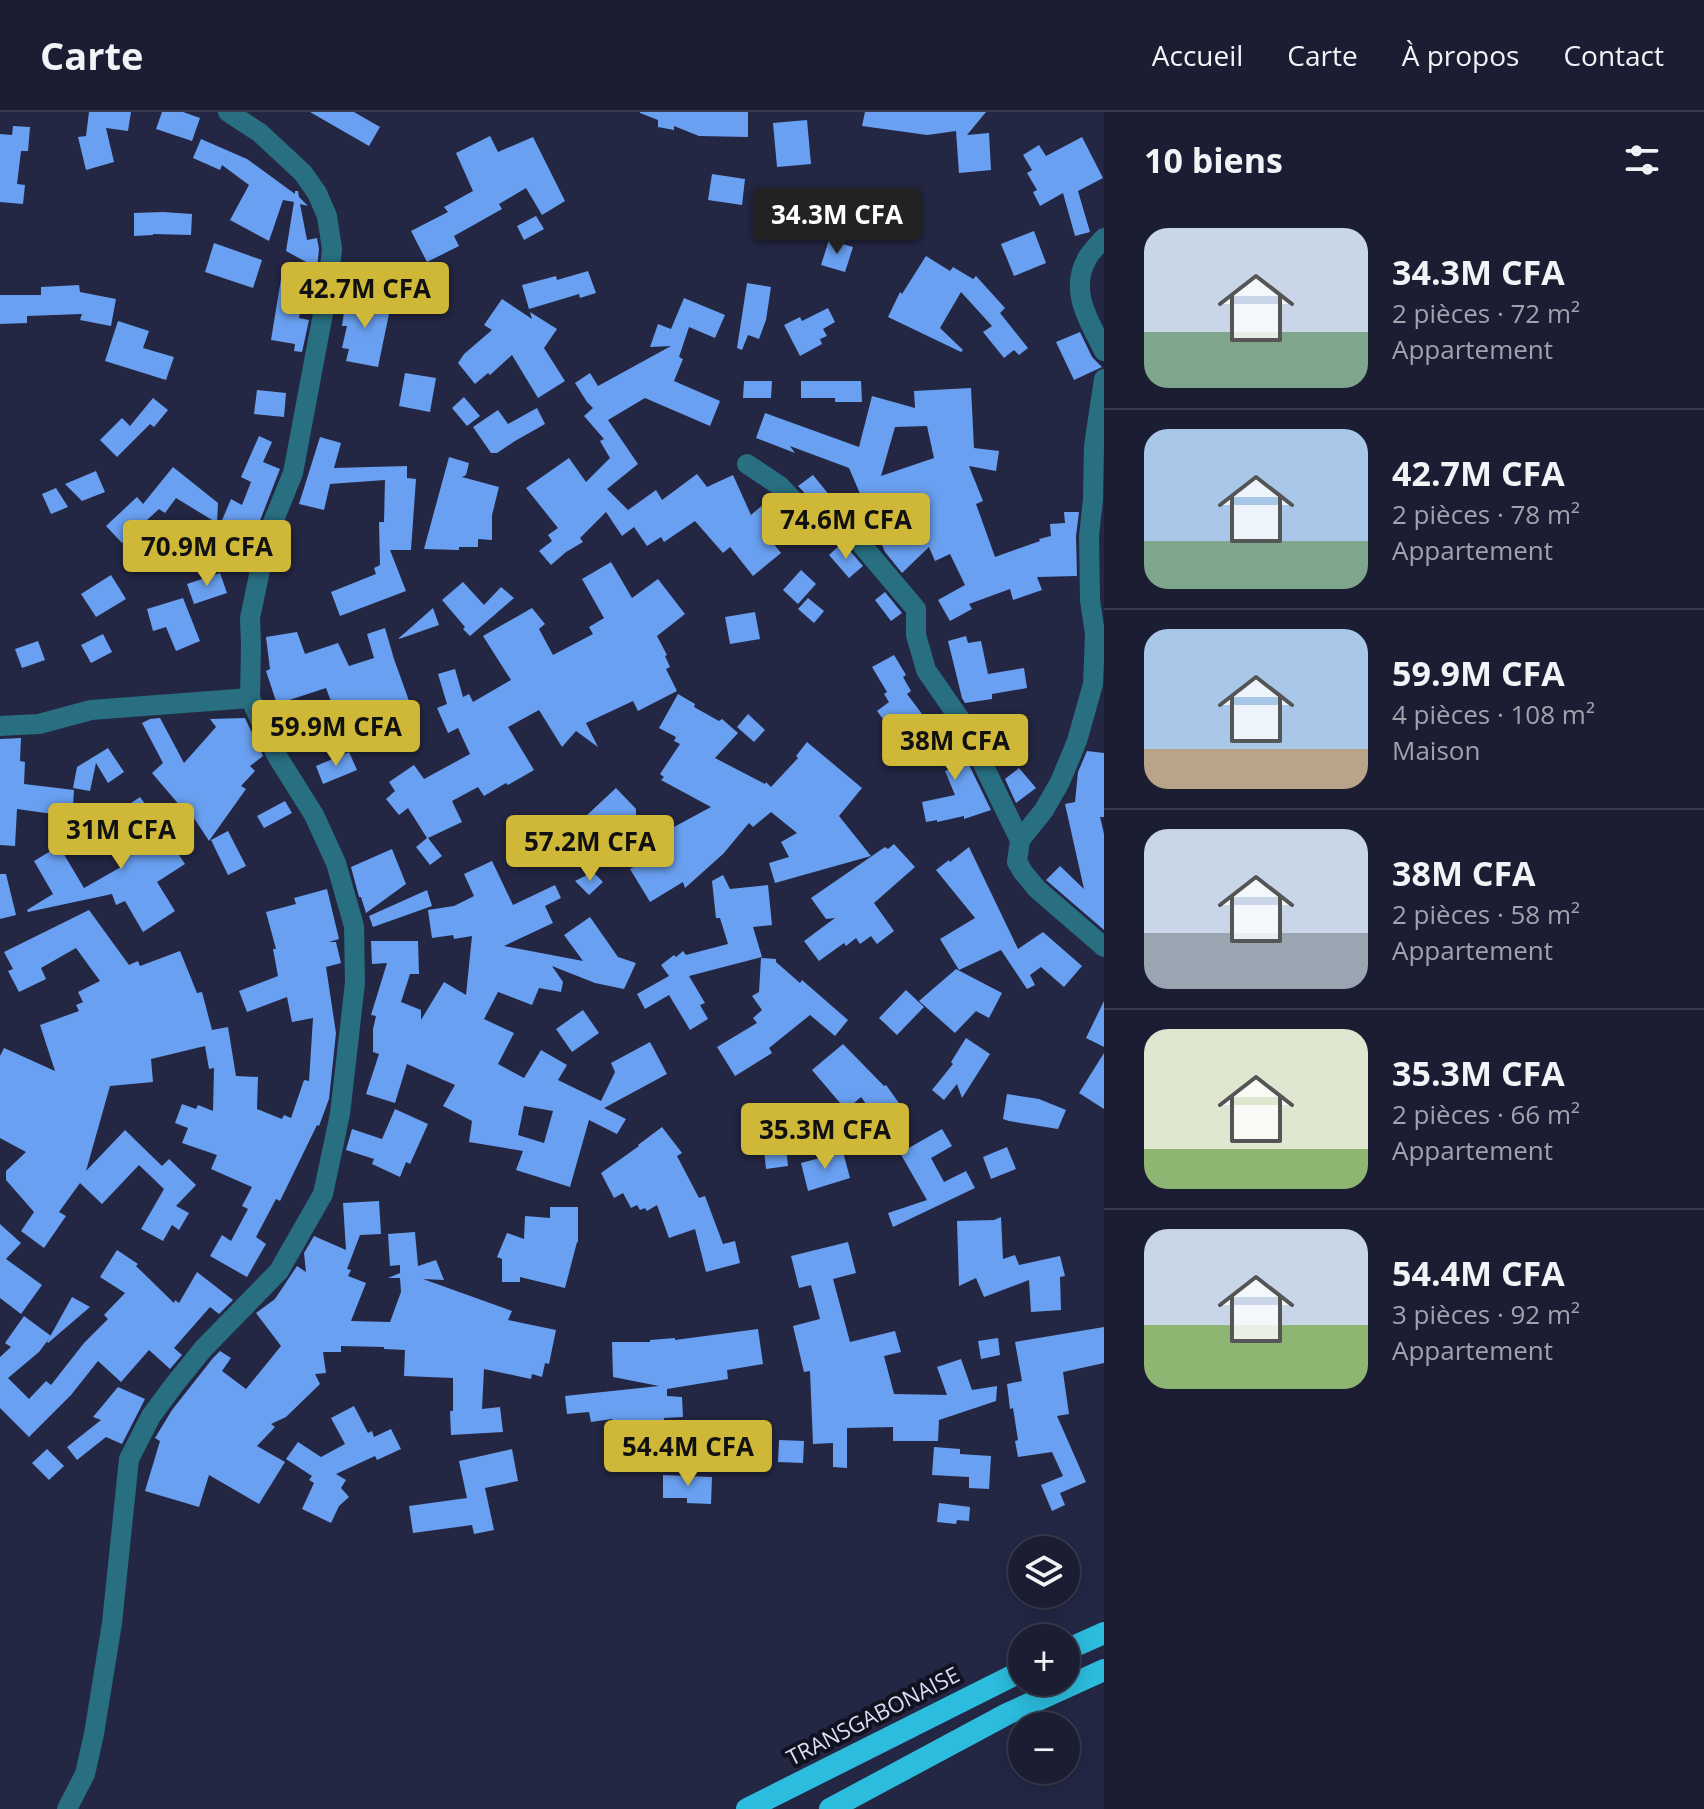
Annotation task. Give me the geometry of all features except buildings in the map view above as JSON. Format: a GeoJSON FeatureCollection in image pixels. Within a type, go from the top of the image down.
{"type":"FeatureCollection","features":[{"type":"Feature","properties":{"kind":"highway"},"geometry":{"type":"LineString","coordinates":[[1080,1644],[1104,1633]]}},
{"type":"Feature","properties":{"kind":"highway"},"geometry":{"type":"LineString","coordinates":[[830,1809],[1007,1714],[1104,1670]]}},
{"type":"Feature","properties":{"kind":"highway","name":"TRANSGABONAISE"},"geometry":{"type":"LineString","coordinates":[[747,1809],[1008,1678]]}},
{"type":"Feature","properties":{"kind":"street"},"geometry":{"type":"LineString","coordinates":[[67,1809],[85,1774],[94,1734],[112,1623],[129,1459],[151,1416],[174,1385],[203,1349],[279,1271],[323,1194],[340,1114],[355,983],[354,926],[336,863],[314,815],[277,756],[250,698],[250,618],[267,537],[293,473],[328,287],[332,249],[327,216],[317,193],[303,173],[260,133],[228,112]]}},
{"type":"Feature","properties":{"kind":"street"},"geometry":{"type":"LineString","coordinates":[[1104,238],[1088,256],[1079,281],[1082,306],[1104,351]]}},
{"type":"Feature","properties":{"kind":"street"},"geometry":{"type":"LineString","coordinates":[[1104,379],[1094,446],[1089,536],[1090,600],[1095,634],[1093,684],[1077,741],[1060,782],[1044,810],[1020,840],[1017,862],[1037,889],[1104,947]]}},
{"type":"Feature","properties":{"kind":"street"},"geometry":{"type":"LineString","coordinates":[[747,464],[780,486],[819,528],[832,533],[850,531],[916,609],[916,635],[926,670],[964,725],[1020,840]]}},
{"type":"Feature","properties":{"kind":"street"},"geometry":{"type":"LineString","coordinates":[[0,726],[39,724],[91,710],[250,698]]}}]}
